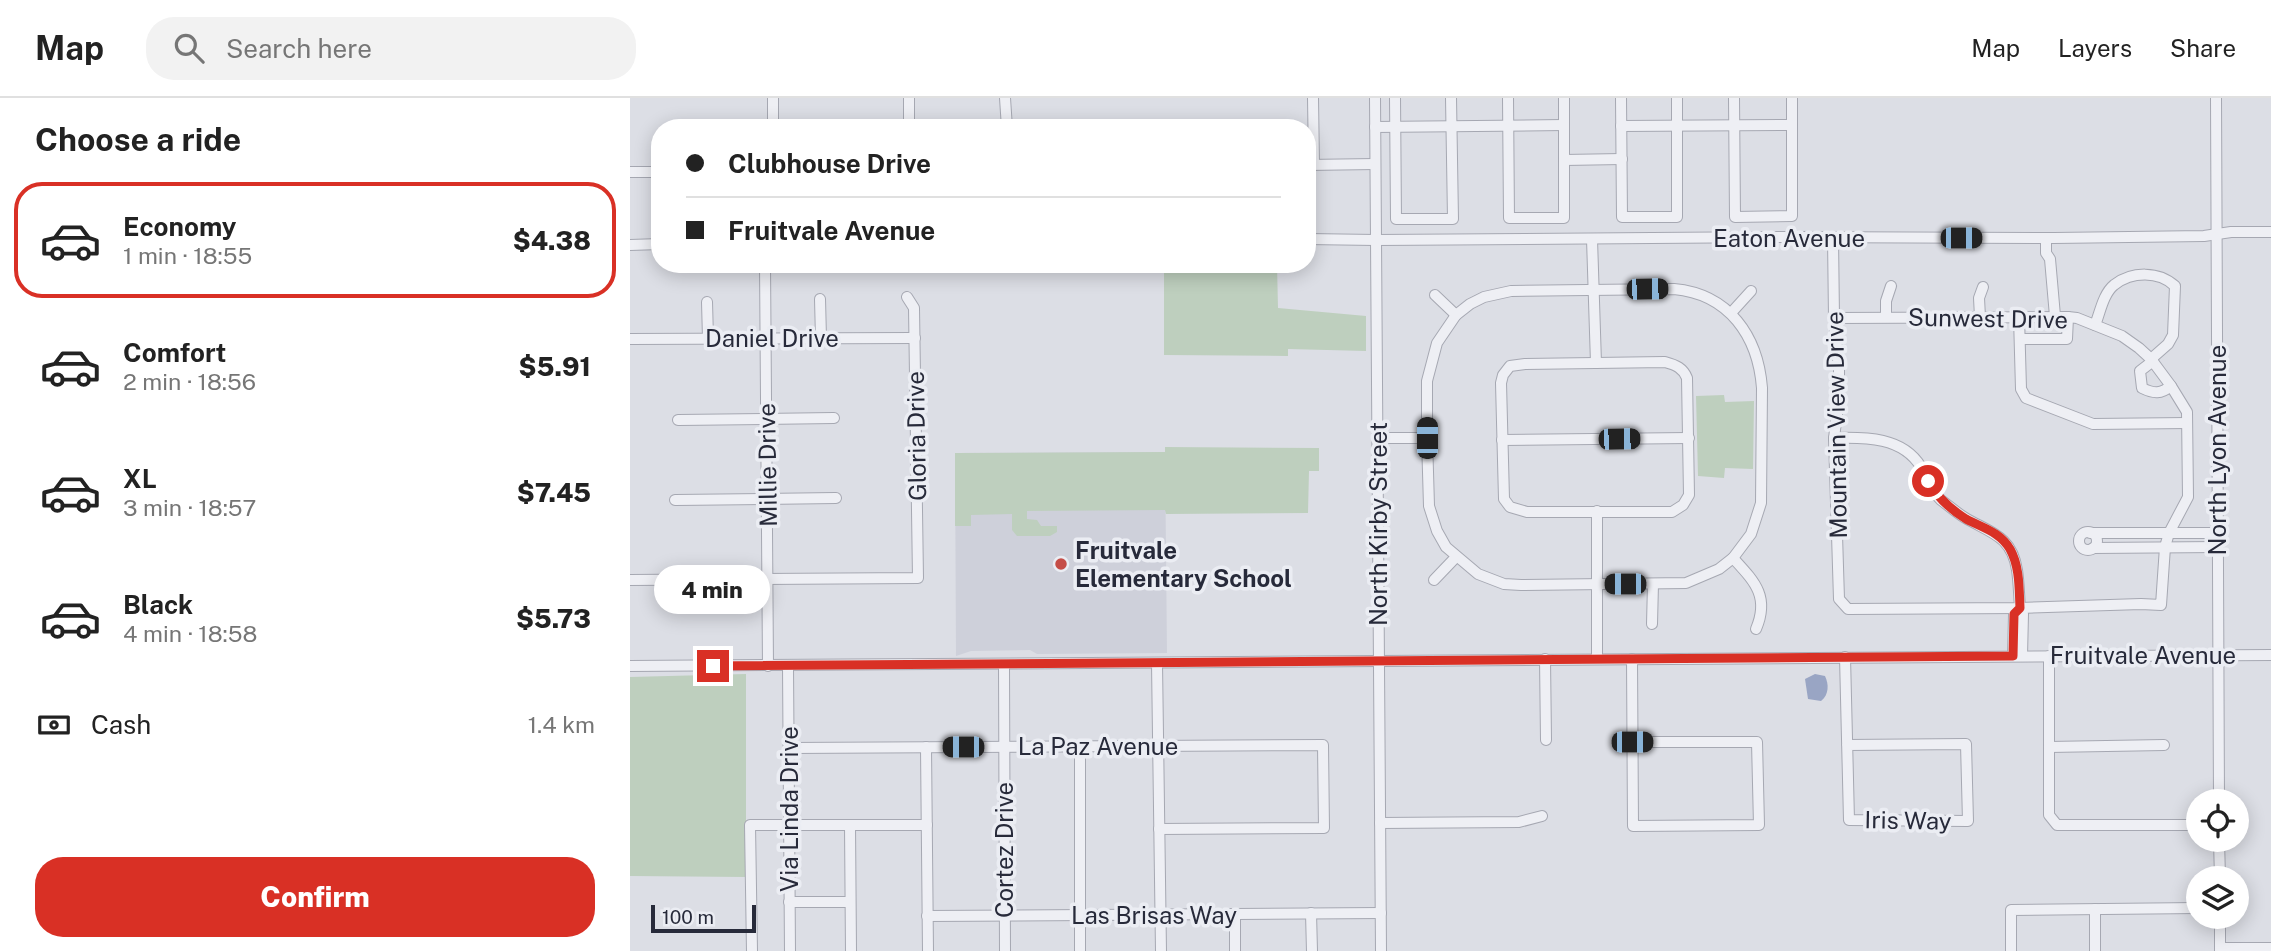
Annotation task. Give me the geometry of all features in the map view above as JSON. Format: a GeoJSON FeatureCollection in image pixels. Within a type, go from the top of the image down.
{"type":"FeatureCollection","features":[{"type":"Feature","properties":{"kind":"street"},"geometry":{"type":"LineString","coordinates":[[773,119],[774,98]]}},
{"type":"Feature","properties":{"kind":"street"},"geometry":{"type":"LineString","coordinates":[[909,98],[909,119]]}},
{"type":"Feature","properties":{"kind":"street"},"geometry":{"type":"LineString","coordinates":[[1006,98],[1007,119]]}},
{"type":"Feature","properties":{"kind":"street"},"geometry":{"type":"LineString","coordinates":[[1312,119],[1313,98]]}},
{"type":"Feature","properties":{"kind":"street","name":"North Kirby Street"},"geometry":{"type":"LineString","coordinates":[[1374,98],[1381,951]]}},
{"type":"Feature","properties":{"kind":"street"},"geometry":{"type":"LineString","coordinates":[[1395,98],[1396,219],[1453,219],[1451,98]]}},
{"type":"Feature","properties":{"kind":"street"},"geometry":{"type":"LineString","coordinates":[[1508,98],[1509,218],[1564,218],[1564,98]]}},
{"type":"Feature","properties":{"kind":"street"},"geometry":{"type":"LineString","coordinates":[[1621,98],[1622,217],[1677,217],[1677,98]]}},
{"type":"Feature","properties":{"kind":"street"},"geometry":{"type":"LineString","coordinates":[[1734,98],[1735,217],[1792,216],[1793,98]]}},
{"type":"Feature","properties":{"kind":"street","name":"North Lyon Avenue"},"geometry":{"type":"LineString","coordinates":[[2216,98],[2219,789]]}},
{"type":"Feature","properties":{"kind":"street"},"geometry":{"type":"LineString","coordinates":[[1375,128],[1564,125]]}},
{"type":"Feature","properties":{"kind":"street"},"geometry":{"type":"LineString","coordinates":[[1621,126],[1792,125]]}},
{"type":"Feature","properties":{"kind":"street"},"geometry":{"type":"LineString","coordinates":[[1564,160],[1622,159]]}},
{"type":"Feature","properties":{"kind":"street"},"geometry":{"type":"LineString","coordinates":[[1316,165],[1375,164]]}},
{"type":"Feature","properties":{"kind":"street"},"geometry":{"type":"LineString","coordinates":[[630,172],[651,172]]}},
{"type":"Feature","properties":{"kind":"street","name":"Eaton Avenue"},"geometry":{"type":"LineString","coordinates":[[1316,239],[2050,238],[2271,232]]}},
{"type":"Feature","properties":{"kind":"street","name":"Mountain View Drive"},"geometry":{"type":"LineString","coordinates":[[1833,238],[1834,318],[1839,370],[1834,438],[1839,599],[1848,609],[2020,608]]}},
{"type":"Feature","properties":{"kind":"street"},"geometry":{"type":"LineString","coordinates":[[2050,238],[2046,253],[2050,259],[2054,317]]}},
{"type":"Feature","properties":{"kind":"street"},"geometry":{"type":"LineString","coordinates":[[1592,239],[1596,363]]}},
{"type":"Feature","properties":{"kind":"street"},"geometry":{"type":"LineString","coordinates":[[630,245],[651,244]]}},
{"type":"Feature","properties":{"kind":"street","name":"Millie Drive"},"geometry":{"type":"LineString","coordinates":[[765,273],[768,666]]}},
{"type":"Feature","properties":{"kind":"street"},"geometry":{"type":"LineString","coordinates":[[2095,325],[2113,285],[2142,275],[2155,274],[2167,278],[2175,286],[2173,335],[2168,344],[2140,371],[2142,388],[2152,393],[2163,392],[2171,386]]}},
{"type":"Feature","properties":{"kind":"street"},"geometry":{"type":"LineString","coordinates":[[1886,317],[1886,301],[1891,286]]}},
{"type":"Feature","properties":{"kind":"street"},"geometry":{"type":"LineString","coordinates":[[1980,317],[1979,298],[1983,287]]}},
{"type":"Feature","properties":{"kind":"street"},"geometry":{"type":"LineString","coordinates":[[1594,290],[1692,291],[1731,313],[1750,339],[1761,370],[1762,388],[1761,503],[1751,534],[1733,558],[1719,569],[1686,583],[1504,584],[1478,574],[1446,547],[1437,531],[1429,506],[1427,381],[1437,343],[1456,315],[1484,297],[1511,291],[1594,290]]}},
{"type":"Feature","properties":{"kind":"street"},"geometry":{"type":"LineString","coordinates":[[1731,313],[1751,291]]}},
{"type":"Feature","properties":{"kind":"street"},"geometry":{"type":"LineString","coordinates":[[1436,295],[1456,315]]}},
{"type":"Feature","properties":{"kind":"street","name":"Gloria Drive"},"geometry":{"type":"LineString","coordinates":[[768,579],[918,578],[914,308],[907,297]]}},
{"type":"Feature","properties":{"kind":"street"},"geometry":{"type":"LineString","coordinates":[[820,299],[821,338]]}},
{"type":"Feature","properties":{"kind":"street"},"geometry":{"type":"LineString","coordinates":[[708,302],[708,338]]}},
{"type":"Feature","properties":{"kind":"street"},"geometry":{"type":"LineString","coordinates":[[2019,317],[2021,389],[2026,398],[2093,424],[2187,423]]}},
{"type":"Feature","properties":{"kind":"street"},"geometry":{"type":"LineString","coordinates":[[2020,339],[2067,338],[2068,317]]}},
{"type":"Feature","properties":{"kind":"street","name":"Sunwest Drive"},"geometry":{"type":"LineString","coordinates":[[1834,318],[2068,317],[2122,336],[2152,360],[2171,386],[2187,412],[2188,497],[2169,533],[2165,547],[2161,605],[2020,608]]}},
{"type":"Feature","properties":{"kind":"street","name":"Daniel Drive"},"geometry":{"type":"LineString","coordinates":[[630,339],[915,338]]}},
{"type":"Feature","properties":{"kind":"street"},"geometry":{"type":"LineString","coordinates":[[1665,362],[1684,371],[1687,378],[1689,495],[1683,505],[1672,512],[1527,512],[1510,507],[1504,499],[1503,374],[1510,366],[1525,363],[1596,363],[1665,362]]}},
{"type":"Feature","properties":{"kind":"street"},"geometry":{"type":"LineString","coordinates":[[678,420],[834,418]]}},
{"type":"Feature","properties":{"kind":"street"},"geometry":{"type":"LineString","coordinates":[[1834,438],[1867,437],[1903,447],[1920,464],[1937,497],[1967,519],[2000,536],[2010,550],[2017,568],[2020,608],[2014,614],[2017,656]]}},
{"type":"Feature","properties":{"kind":"street"},"geometry":{"type":"LineString","coordinates":[[1377,438],[1427,438]]}},
{"type":"Feature","properties":{"kind":"street"},"geometry":{"type":"LineString","coordinates":[[1502,440],[1689,438]]}},
{"type":"Feature","properties":{"kind":"street"},"geometry":{"type":"LineString","coordinates":[[675,500],[836,498]]}},
{"type":"Feature","properties":{"kind":"street"},"geometry":{"type":"LineString","coordinates":[[1597,511],[1597,659]]}},
{"type":"Feature","properties":{"kind":"street"},"geometry":{"type":"LineString","coordinates":[[2218,533],[2090,533],[2096,539],[2093,548],[2218,547]]}},
{"type":"Feature","properties":{"kind":"street"},"geometry":{"type":"LineString","coordinates":[[2188,533],[2188,548]]}},
{"type":"Feature","properties":{"kind":"street"},"geometry":{"type":"LineString","coordinates":[[1433,580],[1456,557]]}},
{"type":"Feature","properties":{"kind":"street"},"geometry":{"type":"LineString","coordinates":[[1733,558],[1752,578],[1759,592],[1762,605],[1755,629]]}},
{"type":"Feature","properties":{"kind":"street"},"geometry":{"type":"LineString","coordinates":[[630,580],[768,579]]}},
{"type":"Feature","properties":{"kind":"street"},"geometry":{"type":"LineString","coordinates":[[1652,624],[1653,584]]}},
{"type":"Feature","properties":{"kind":"street","name":"Fruitvale Avenue"},"geometry":{"type":"LineString","coordinates":[[630,666],[2271,655]]}},
{"type":"Feature","properties":{"kind":"street"},"geometry":{"type":"LineString","coordinates":[[2049,656],[2049,816],[2057,825],[2186,825]]}},
{"type":"Feature","properties":{"kind":"street"},"geometry":{"type":"LineString","coordinates":[[1845,657],[1847,745]]}},
{"type":"Feature","properties":{"kind":"street"},"geometry":{"type":"LineString","coordinates":[[1545,659],[1546,740]]}},
{"type":"Feature","properties":{"kind":"street"},"geometry":{"type":"LineString","coordinates":[[1632,659],[1632,742],[1633,826],[1759,824],[1757,742],[1632,742]]}},
{"type":"Feature","properties":{"kind":"street"},"geometry":{"type":"LineString","coordinates":[[1157,663],[1161,951]]}},
{"type":"Feature","properties":{"kind":"street","name":"Cortez Drive"},"geometry":{"type":"LineString","coordinates":[[1003,665],[1005,951]]}},
{"type":"Feature","properties":{"kind":"street","name":"Via Linda Drive"},"geometry":{"type":"LineString","coordinates":[[788,666],[790,951]]}},
{"type":"Feature","properties":{"kind":"street","name":"Iris Way"},"geometry":{"type":"LineString","coordinates":[[1966,744],[1968,821],[1849,820],[1847,745],[1966,744]]}},
{"type":"Feature","properties":{"kind":"street","name":"La Paz Avenue"},"geometry":{"type":"LineString","coordinates":[[789,748],[1323,745],[1324,828],[1159,830]]}},
{"type":"Feature","properties":{"kind":"street"},"geometry":{"type":"LineString","coordinates":[[2049,747],[2164,745]]}},
{"type":"Feature","properties":{"kind":"street"},"geometry":{"type":"LineString","coordinates":[[1080,746],[1080,951]]}},
{"type":"Feature","properties":{"kind":"street"},"geometry":{"type":"LineString","coordinates":[[926,747],[928,951]]}},
{"type":"Feature","properties":{"kind":"street"},"geometry":{"type":"LineString","coordinates":[[1380,823],[1519,822],[1542,816]]}},
{"type":"Feature","properties":{"kind":"street"},"geometry":{"type":"LineString","coordinates":[[752,951],[750,825],[927,825]]}},
{"type":"Feature","properties":{"kind":"street"},"geometry":{"type":"LineString","coordinates":[[850,825],[851,951]]}},
{"type":"Feature","properties":{"kind":"street"},"geometry":{"type":"LineString","coordinates":[[789,902],[850,902]]}},
{"type":"Feature","properties":{"kind":"street"},"geometry":{"type":"LineString","coordinates":[[2011,951],[2011,909],[2186,908]]}},
{"type":"Feature","properties":{"kind":"street"},"geometry":{"type":"LineString","coordinates":[[2095,909],[2095,951]]}},
{"type":"Feature","properties":{"kind":"street"},"geometry":{"type":"LineString","coordinates":[[1311,913],[1311,951]]}},
{"type":"Feature","properties":{"kind":"street","name":"Las Brisas Way"},"geometry":{"type":"LineString","coordinates":[[927,916],[1381,913]]}},
{"type":"Feature","properties":{"kind":"street"},"geometry":{"type":"LineString","coordinates":[[1235,914],[1235,951]]}},
{"type":"Feature","properties":{"kind":"street"},"geometry":{"type":"LineString","coordinates":[[2220,929],[2220,950],[2271,948]]}},
{"type":"Feature","properties":{"kind":"shaded area","name":"Fruitvale Elementary School"},"geometry":{"type":"Polygon","coordinates":[[[1165,452],[1167,653],[1037,654],[1030,650],[971,651],[956,656],[955,453],[1165,452]]]}},
{"type":"Feature","properties":{"kind":"green space"},"geometry":{"type":"Polygon","coordinates":[[[1164,273],[1277,273],[1278,308],[1366,316],[1366,351],[1288,349],[1288,356],[1164,355],[1164,273]]]}},
{"type":"Feature","properties":{"kind":"green space"},"geometry":{"type":"Polygon","coordinates":[[[1724,395],[1725,402],[1754,401],[1753,469],[1725,468],[1724,478],[1698,476],[1696,396],[1724,395]]]}},
{"type":"Feature","properties":{"kind":"green space"},"geometry":{"type":"Polygon","coordinates":[[[1165,447],[1319,448],[1319,471],[1309,471],[1308,513],[1027,511],[1027,519],[1037,520],[1041,526],[1057,526],[1057,532],[1050,536],[1017,536],[1012,530],[1012,514],[971,515],[971,526],[955,526],[955,453],[1165,452],[1165,447]]]}},
{"type":"Feature","properties":{"kind":"green space"},"geometry":{"type":"Polygon","coordinates":[[[746,674],[746,877],[630,876],[630,677],[746,674]]]}},
{"type":"Feature","properties":{"kind":"water"},"geometry":{"type":"Polygon","coordinates":[[[1815,674],[1825,676],[1827,682],[1827,693],[1821,701],[1808,699],[1805,679],[1815,674]]]}},
{"type":"Feature","properties":{"kind":"place","name":"Fruitvale Elementary School"},"geometry":{"type":"Point","coordinates":[1061,564]}},
{"type":"Feature","properties":{"kind":"route"},"geometry":{"type":"LineString","coordinates":[[713,666],[2013,656],[2014,614],[2020,608],[2017,568],[2010,550],[2000,536],[1967,519],[1937,497],[1928,481]]}}]}
